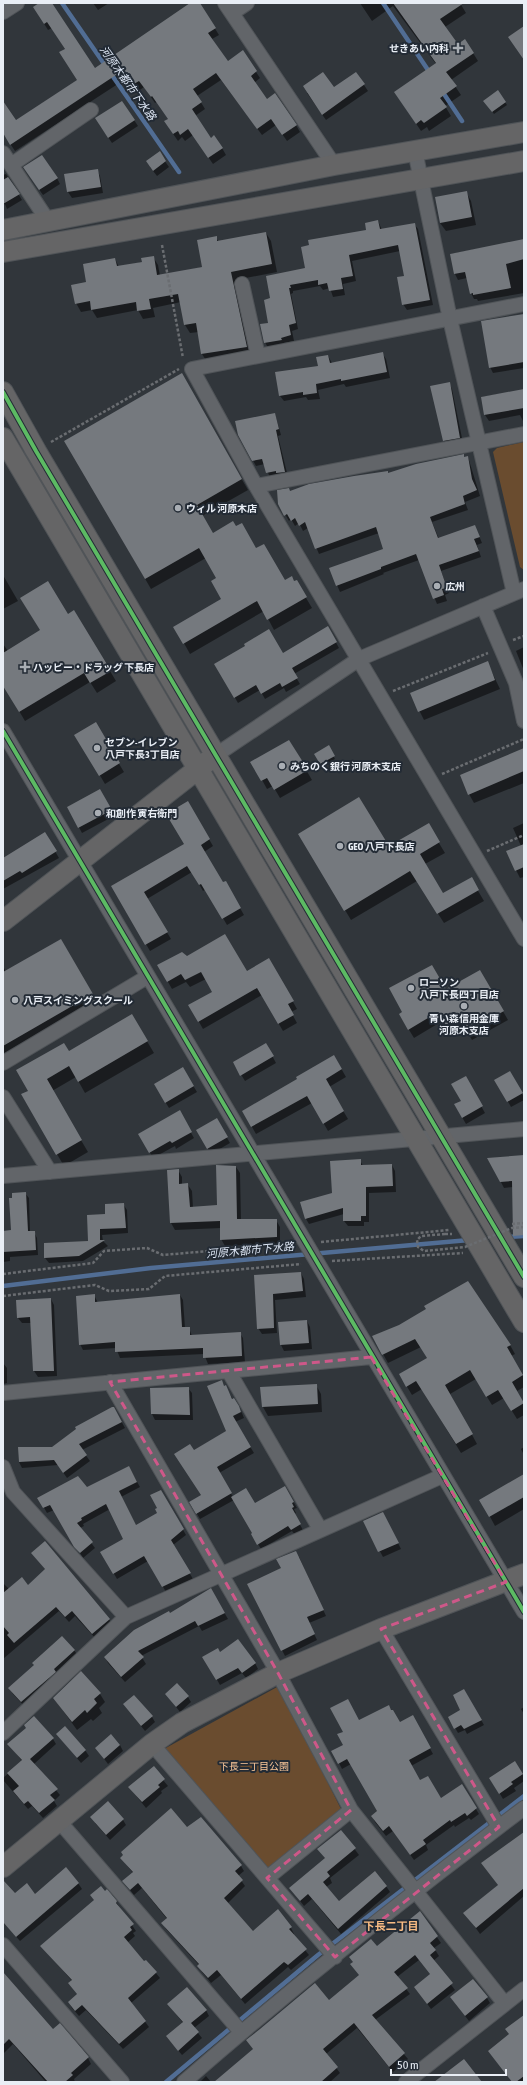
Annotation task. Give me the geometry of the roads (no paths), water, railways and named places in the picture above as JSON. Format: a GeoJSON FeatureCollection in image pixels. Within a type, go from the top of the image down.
{"type":"FeatureCollection","features":[{"type":"Feature","properties":{"kind":"street"},"geometry":{"type":"LineString","coordinates":[[3,12],[17,3]]}},
{"type":"Feature","properties":{"kind":"street"},"geometry":{"type":"LineString","coordinates":[[247,3],[228,8],[334,165]]}},
{"type":"Feature","properties":{"kind":"street"},"geometry":{"type":"LineString","coordinates":[[11,165],[91,110]]}},
{"type":"Feature","properties":{"kind":"street"},"geometry":{"type":"LineString","coordinates":[[3,230],[334,165],[524,132]]}},
{"type":"Feature","properties":{"kind":"street"},"geometry":{"type":"LineString","coordinates":[[3,921],[216,755],[359,659],[519,591],[479,443],[450,319],[415,151]]}},
{"type":"Feature","properties":{"kind":"street"},"geometry":{"type":"LineString","coordinates":[[3,153],[48,221]]}},
{"type":"Feature","properties":{"kind":"street"},"geometry":{"type":"LineString","coordinates":[[3,252],[524,162]]}},
{"type":"Feature","properties":{"kind":"street"},"geometry":{"type":"LineString","coordinates":[[242,284],[258,356]]}},
{"type":"Feature","properties":{"kind":"street"},"geometry":{"type":"LineString","coordinates":[[524,304],[192,369],[256,486],[359,659],[518,915],[524,939]]}},
{"type":"Feature","properties":{"kind":"street"},"geometry":{"type":"LineString","coordinates":[[3,392],[524,1277]]}},
{"type":"Feature","properties":{"kind":"street"},"geometry":{"type":"LineString","coordinates":[[256,486],[524,434]]}},
{"type":"Feature","properties":{"kind":"street"},"geometry":{"type":"LineString","coordinates":[[3,438],[524,1322]]}},
{"type":"Feature","properties":{"kind":"street"},"geometry":{"type":"LineString","coordinates":[[483,606],[516,683],[524,721]]}},
{"type":"Feature","properties":{"kind":"street"},"geometry":{"type":"LineString","coordinates":[[3,731],[371,1357],[524,1612]]}},
{"type":"Feature","properties":{"kind":"street"},"geometry":{"type":"LineString","coordinates":[[3,1063],[147,977]]}},
{"type":"Feature","properties":{"kind":"street"},"geometry":{"type":"LineString","coordinates":[[3,1096],[50,1172]]}},
{"type":"Feature","properties":{"kind":"street"},"geometry":{"type":"LineString","coordinates":[[3,1176],[252,1154],[416,1137],[524,1129]]}},
{"type":"Feature","properties":{"kind":"street"},"geometry":{"type":"LineString","coordinates":[[3,1393],[371,1357]]}},
{"type":"Feature","properties":{"kind":"street"},"geometry":{"type":"LineString","coordinates":[[229,1372],[320,1529]]}},
{"type":"Feature","properties":{"kind":"street"},"geometry":{"type":"LineString","coordinates":[[110,1382],[278,1673],[352,1810],[504,2004]]}},
{"type":"Feature","properties":{"kind":"street"},"geometry":{"type":"LineString","coordinates":[[3,1467],[12,1492],[126,1617]]}},
{"type":"Feature","properties":{"kind":"street"},"geometry":{"type":"LineString","coordinates":[[4,1730],[126,1617],[320,1529],[442,1476]]}},
{"type":"Feature","properties":{"kind":"street"},"geometry":{"type":"LineString","coordinates":[[3,1867],[152,1744],[182,1723],[278,1673],[381,1629],[524,1574]]}},
{"type":"Feature","properties":{"kind":"street"},"geometry":{"type":"LineString","coordinates":[[381,1629],[499,1826]]}},
{"type":"Feature","properties":{"kind":"street"},"geometry":{"type":"LineString","coordinates":[[152,1744],[335,1956]]}},
{"type":"Feature","properties":{"kind":"street"},"geometry":{"type":"LineString","coordinates":[[184,2082],[241,2032],[335,1956],[499,1826],[524,1808]]}},
{"type":"Feature","properties":{"kind":"street"},"geometry":{"type":"LineString","coordinates":[[267,1878],[352,1810]]}},
{"type":"Feature","properties":{"kind":"street"},"geometry":{"type":"LineString","coordinates":[[59,1821],[241,2032]]}},
{"type":"Feature","properties":{"kind":"street"},"geometry":{"type":"LineString","coordinates":[[3,1945],[122,2082]]}},
{"type":"Feature","properties":{"kind":"street"},"geometry":{"type":"LineString","coordinates":[[406,2082],[524,1989]]}},
{"type":"Feature","properties":{"kind":"waterway","name":"河原木都市下水路"},"geometry":{"type":"LineString","coordinates":[[62,3],[179,172]]}},
{"type":"Feature","properties":{"kind":"waterway","name":"河原木都市下水路"},"geometry":{"type":"LineString","coordinates":[[383,3],[430,73]]}},
{"type":"Feature","properties":{"kind":"waterway","name":"河原木都市下水路"},"geometry":{"type":"LineString","coordinates":[[442,91],[462,121]]}},
{"type":"Feature","properties":{"kind":"waterway","name":"河原木都市下水路"},"geometry":{"type":"LineString","coordinates":[[506,1237],[524,1236]]}},
{"type":"Feature","properties":{"kind":"waterway","name":"河原木都市下水路"},"geometry":{"type":"LineString","coordinates":[[3,1286],[151,1268],[469,1240]]}},
{"type":"Feature","properties":{"kind":"waterway"},"geometry":{"type":"LineString","coordinates":[[166,2082],[318,1955],[524,1796]]}},
{"type":"Feature","properties":{"kind":"place","name":"せきあい内科"},"geometry":{"type":"Point","coordinates":[458,48]}},
{"type":"Feature","properties":{"kind":"place","name":"ウィル 河原木店"},"geometry":{"type":"Point","coordinates":[178,508]}},
{"type":"Feature","properties":{"kind":"place","name":"広州"},"geometry":{"type":"Point","coordinates":[437,586]}},
{"type":"Feature","properties":{"kind":"place","name":"ハッピー・ドラッグ 下長店"},"geometry":{"type":"Point","coordinates":[25,667]}},
{"type":"Feature","properties":{"kind":"place","name":"セブン-イレブン 八戸下長3丁目店"},"geometry":{"type":"Point","coordinates":[97,748]}},
{"type":"Feature","properties":{"kind":"place","name":"みちのく銀行 河原木支店"},"geometry":{"type":"Point","coordinates":[282,766]}},
{"type":"Feature","properties":{"kind":"place","name":"和創作 寅右衛門"},"geometry":{"type":"Point","coordinates":[98,813]}},
{"type":"Feature","properties":{"kind":"place","name":"GEO 八戸下長店"},"geometry":{"type":"Point","coordinates":[340,846]}},
{"type":"Feature","properties":{"kind":"place","name":"ローソン 八戸下長四丁目店"},"geometry":{"type":"Point","coordinates":[411,988]}},
{"type":"Feature","properties":{"kind":"place","name":"八戸スイミングスクール"},"geometry":{"type":"Point","coordinates":[15,1000]}},
{"type":"Feature","properties":{"kind":"place","name":"青い森信用金庫 河原木支店"},"geometry":{"type":"Point","coordinates":[464,1006]}},
{"type":"Feature","properties":{"kind":"district","name":"下長二丁目"},"geometry":{"type":"Point","coordinates":[391,1926]}},
{"type":"Feature","properties":{"kind":"park label","name":"下長二丁目公園"},"geometry":{"type":"Point","coordinates":[254,1766]}}]}
